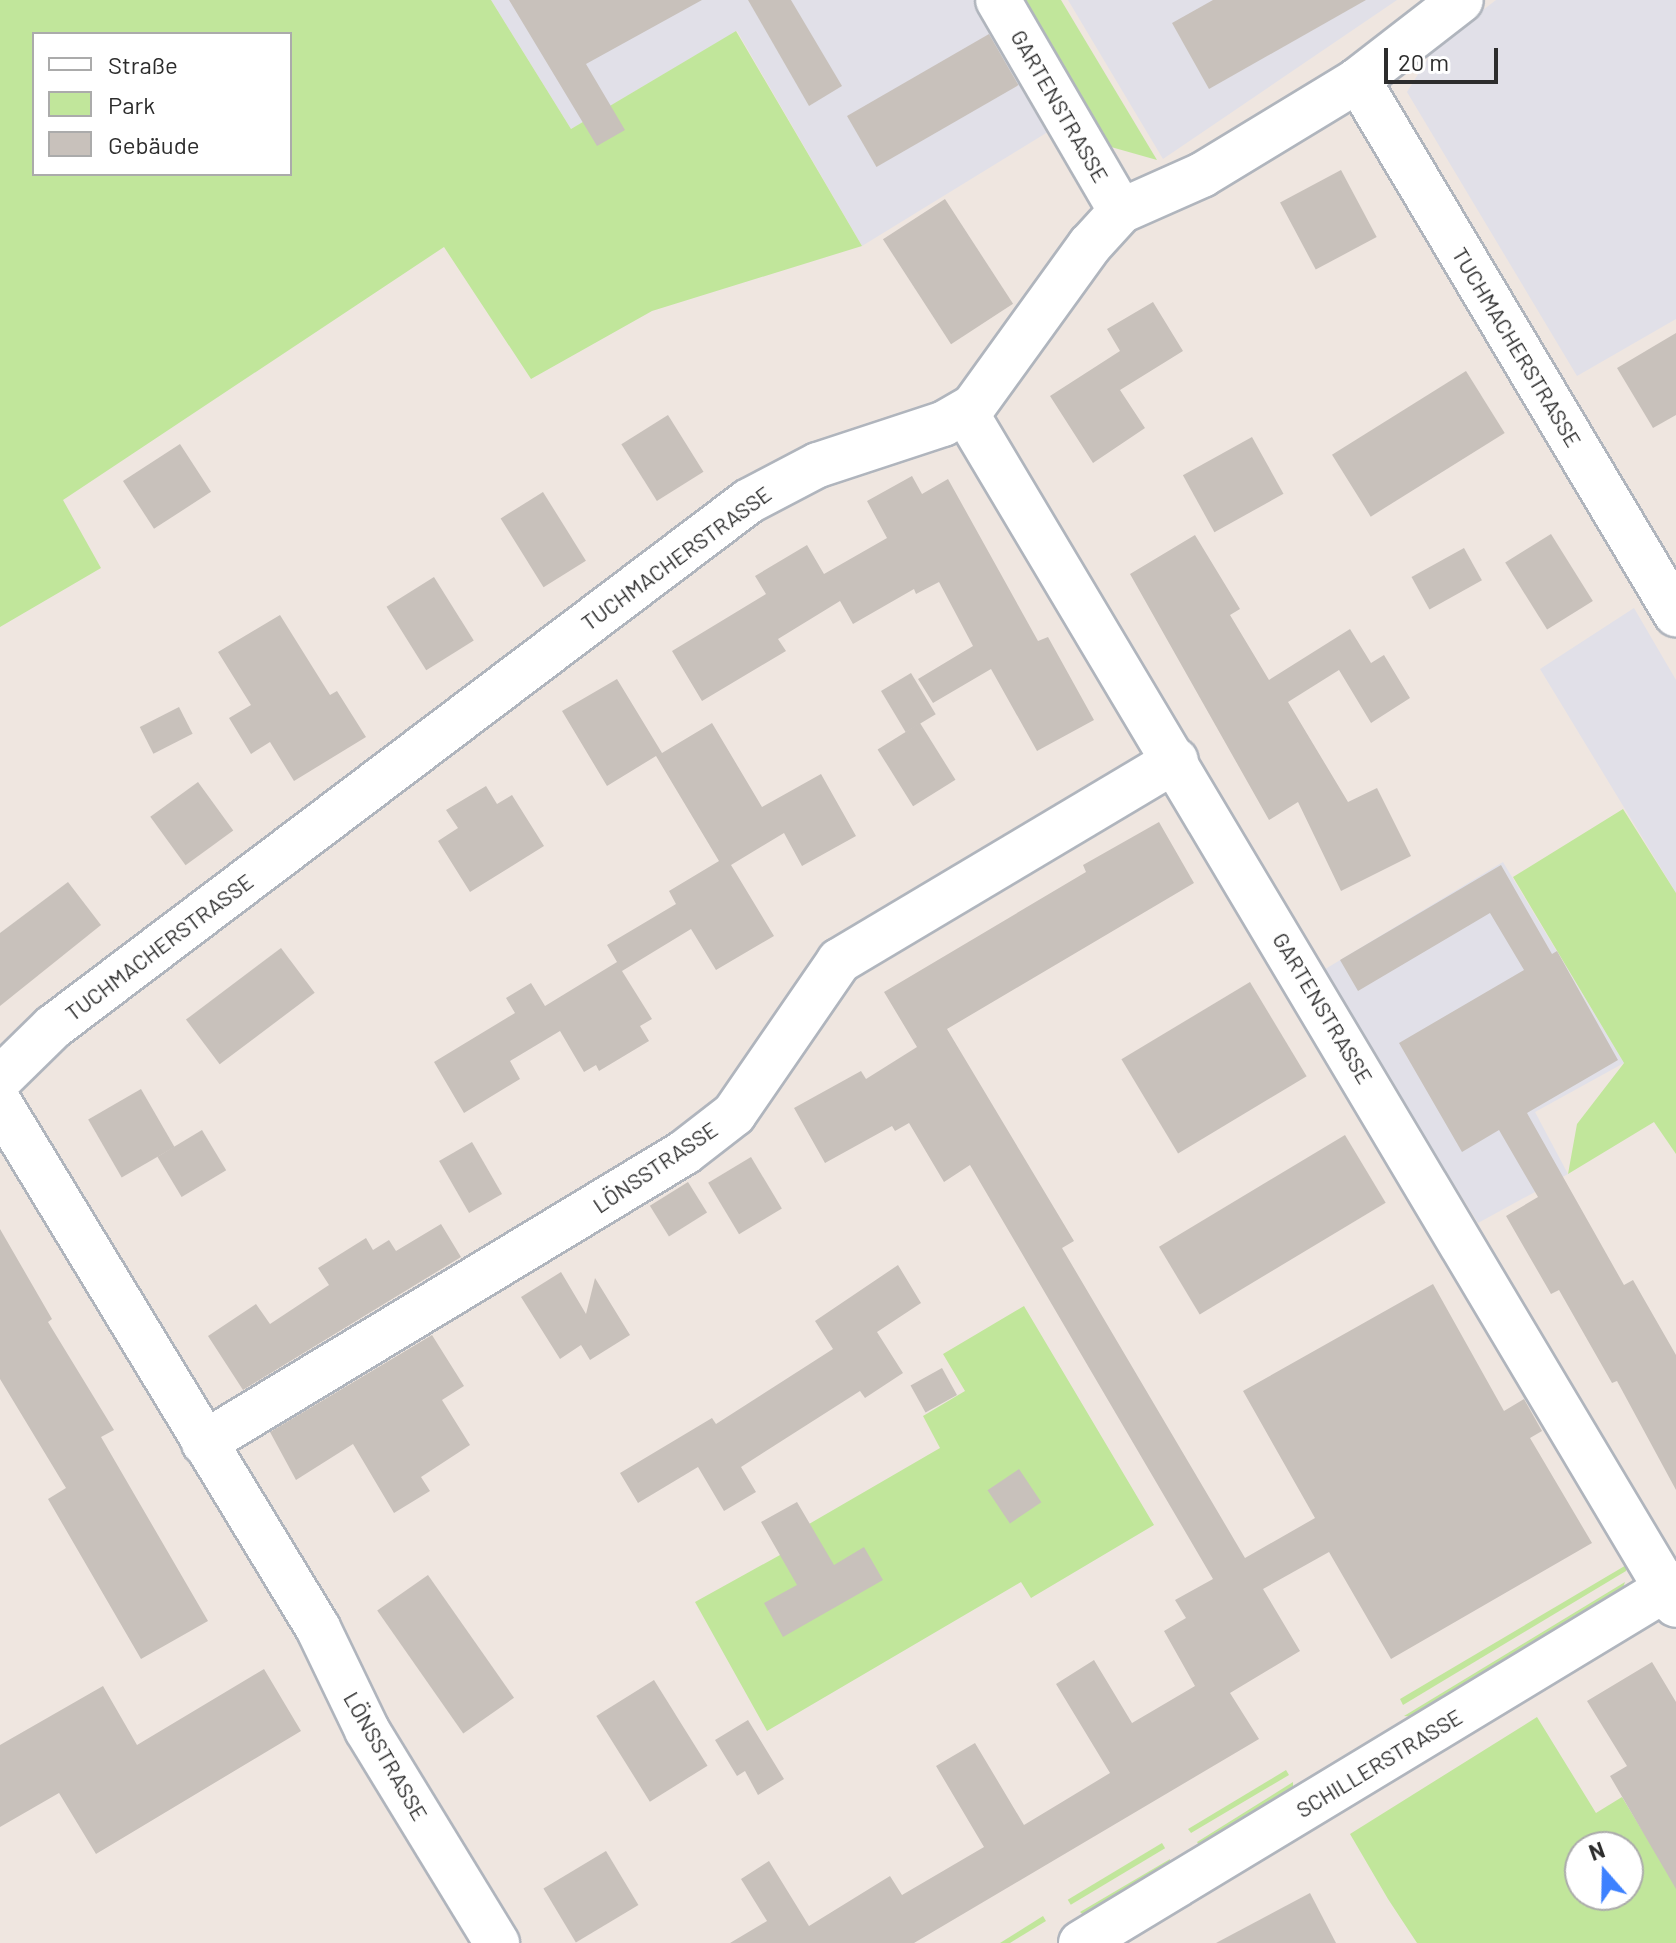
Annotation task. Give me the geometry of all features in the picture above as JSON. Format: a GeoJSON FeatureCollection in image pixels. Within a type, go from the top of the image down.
{"type":"FeatureCollection","features":[{"type":"Feature","properties":{"kind":"street","name":"GARTENSTRASSE"},"geometry":{"type":"LineString","coordinates":[[998,0],[1121,211]]}},
{"type":"Feature","properties":{"kind":"street"},"geometry":{"type":"LineString","coordinates":[[966,413],[1090,245],[1121,211],[1202,175],[1358,80],[1461,0]]}},
{"type":"Feature","properties":{"kind":"street","name":"TUCHMACHERSTRASSE"},"geometry":{"type":"LineString","coordinates":[[1358,80],[1676,614]]}},
{"type":"Feature","properties":{"kind":"street","name":"GARTENSTRASSE"},"geometry":{"type":"LineString","coordinates":[[966,413],[1673,1593]]}},
{"type":"Feature","properties":{"kind":"street","name":"TUCHMACHERSTRASSE"},"geometry":{"type":"LineString","coordinates":[[0,1079],[53,1027],[749,501],[818,465],[966,413]]}},
{"type":"Feature","properties":{"kind":"street","name":"LÖNSSTRASSE"},"geometry":{"type":"LineString","coordinates":[[204,1443],[685,1152],[734,1114],[839,961],[1176,760]]}},
{"type":"Feature","properties":{"kind":"street","name":"LÖNSSTRASSE"},"geometry":{"type":"LineString","coordinates":[[0,1104],[318,1628],[367,1730],[497,1943]]}},
{"type":"Feature","properties":{"kind":"street","name":"SCHILLERSTRASSE"},"geometry":{"type":"LineString","coordinates":[[1081,1943],[1673,1593]]}},
{"type":"Feature","properties":{"kind":"shaded area"},"geometry":{"type":"Polygon","coordinates":[[[491,0],[977,0],[1056,127],[862,246],[737,31],[571,129],[491,0]]]}},
{"type":"Feature","properties":{"kind":"shaded area"},"geometry":{"type":"Polygon","coordinates":[[[1068,0],[1397,0],[1163,159],[1068,0]]]}},
{"type":"Feature","properties":{"kind":"shaded area"},"geometry":{"type":"Polygon","coordinates":[[[1496,0],[1676,0],[1676,319],[1577,376],[1407,92],[1435,47],[1496,0]]]}},
{"type":"Feature","properties":{"kind":"shaded area"},"geometry":{"type":"Polygon","coordinates":[[[1634,608],[1676,680],[1676,893],[1540,669],[1634,608]]]}},
{"type":"Feature","properties":{"kind":"shaded area"},"geometry":{"type":"Polygon","coordinates":[[[1503,862],[1624,1063],[1535,1112],[1568,1174],[1478,1223],[1322,971],[1503,862]]]}},
{"type":"Feature","properties":{"kind":"green space"},"geometry":{"type":"Polygon","coordinates":[[[0,0],[491,0],[571,129],[736,31],[862,246],[652,311],[531,379],[444,247],[63,500],[101,568],[0,627],[0,0]]]}},
{"type":"Feature","properties":{"kind":"green space"},"geometry":{"type":"Polygon","coordinates":[[[1019,0],[1061,0],[1157,160],[1104,145],[1019,0]]]}},
{"type":"Feature","properties":{"kind":"green space"},"geometry":{"type":"Polygon","coordinates":[[[1623,809],[1676,893],[1676,1154],[1654,1122],[1568,1174],[1577,1124],[1624,1063],[1513,877],[1623,809]]]}},
{"type":"Feature","properties":{"kind":"green space"},"geometry":{"type":"Polygon","coordinates":[[[1024,1306],[1154,1525],[1031,1598],[1021,1582],[767,1731],[695,1602],[780,1555],[809,1524],[940,1448],[923,1416],[965,1391],[943,1354],[1024,1306]]]}},
{"type":"Feature","properties":{"kind":"green space"},"geometry":{"type":"Polygon","coordinates":[[[1628,1564],[1626,1571],[1403,1705],[1400,1699],[1628,1564]]]}},
{"type":"Feature","properties":{"kind":"green space"},"geometry":{"type":"Polygon","coordinates":[[[1625,1582],[1621,1594],[1416,1717],[1404,1716],[1625,1582]]]}},
{"type":"Feature","properties":{"kind":"green space"},"geometry":{"type":"Polygon","coordinates":[[[1537,1717],[1596,1813],[1622,1797],[1642,1830],[1659,1821],[1676,1852],[1676,1943],[1417,1943],[1350,1834],[1537,1717]]]}},
{"type":"Feature","properties":{"kind":"green space"},"geometry":{"type":"Polygon","coordinates":[[[1286,1770],[1289,1775],[1191,1833],[1188,1829],[1286,1770]]]}},
{"type":"Feature","properties":{"kind":"green space"},"geometry":{"type":"Polygon","coordinates":[[[1293,1782],[1293,1792],[1200,1847],[1197,1842],[1293,1782]]]}},
{"type":"Feature","properties":{"kind":"green space"},"geometry":{"type":"Polygon","coordinates":[[[1162,1843],[1165,1848],[1071,1905],[1068,1900],[1162,1843]]]}},
{"type":"Feature","properties":{"kind":"green space"},"geometry":{"type":"Polygon","coordinates":[[[1170,1859],[1169,1867],[1086,1917],[1080,1912],[1170,1859]]]}},
{"type":"Feature","properties":{"kind":"green space"},"geometry":{"type":"Polygon","coordinates":[[[1043,1916],[1046,1921],[1010,1943],[1000,1943],[1043,1916]]]}},
{"type":"Feature","properties":{"kind":"building"},"geometry":{"type":"Polygon","coordinates":[[[509,0],[702,0],[586,64],[625,130],[597,146],[509,0]]]}},
{"type":"Feature","properties":{"kind":"building"},"geometry":{"type":"Polygon","coordinates":[[[748,0],[791,0],[842,86],[809,106],[748,0]]]}},
{"type":"Feature","properties":{"kind":"building"},"geometry":{"type":"Polygon","coordinates":[[[1213,0],[1366,0],[1209,89],[1172,23],[1213,0]]]}},
{"type":"Feature","properties":{"kind":"building"},"geometry":{"type":"Polygon","coordinates":[[[989,34],[1018,85],[876,167],[847,116],[989,34]]]}},
{"type":"Feature","properties":{"kind":"building"},"geometry":{"type":"Polygon","coordinates":[[[1341,170],[1377,237],[1316,269],[1280,202],[1341,170]]]}},
{"type":"Feature","properties":{"kind":"building"},"geometry":{"type":"Polygon","coordinates":[[[945,199],[1013,304],[951,344],[883,239],[945,199]]]}},
{"type":"Feature","properties":{"kind":"building"},"geometry":{"type":"Polygon","coordinates":[[[1153,302],[1183,351],[1120,390],[1145,428],[1093,463],[1050,396],[1120,351],[1107,329],[1153,302]]]}},
{"type":"Feature","properties":{"kind":"building"},"geometry":{"type":"Polygon","coordinates":[[[1676,333],[1676,415],[1653,428],[1617,368],[1676,333]]]}},
{"type":"Feature","properties":{"kind":"building"},"geometry":{"type":"Polygon","coordinates":[[[1466,371],[1505,433],[1371,517],[1332,455],[1466,371]]]}},
{"type":"Feature","properties":{"kind":"building"},"geometry":{"type":"Polygon","coordinates":[[[668,415],[704,472],[657,501],[621,444],[668,415]]]}},
{"type":"Feature","properties":{"kind":"building"},"geometry":{"type":"Polygon","coordinates":[[[1252,437],[1284,494],[1214,532],[1183,475],[1252,437]]]}},
{"type":"Feature","properties":{"kind":"building"},"geometry":{"type":"Polygon","coordinates":[[[180,444],[211,492],[154,529],[123,481],[180,444]]]}},
{"type":"Feature","properties":{"kind":"building"},"geometry":{"type":"Polygon","coordinates":[[[912,476],[922,494],[948,479],[1038,641],[1048,637],[1094,720],[1037,751],[991,669],[933,703],[918,679],[973,646],[939,582],[916,594],[914,589],[853,624],[840,601],[778,639],[786,651],[702,701],[672,651],[766,594],[755,576],[807,545],[824,574],[887,538],[867,501],[912,476]]]}},
{"type":"Feature","properties":{"kind":"building"},"geometry":{"type":"Polygon","coordinates":[[[543,492],[586,561],[544,587],[501,518],[543,492]]]}},
{"type":"Feature","properties":{"kind":"building"},"geometry":{"type":"Polygon","coordinates":[[[1551,534],[1593,601],[1547,630],[1505,563],[1551,534]]]}},
{"type":"Feature","properties":{"kind":"building"},"geometry":{"type":"Polygon","coordinates":[[[1195,535],[1240,609],[1230,615],[1269,680],[1350,629],[1371,663],[1384,655],[1410,698],[1371,723],[1339,670],[1288,702],[1348,802],[1377,788],[1411,856],[1341,891],[1298,802],[1269,820],[1130,574],[1195,535]]]}},
{"type":"Feature","properties":{"kind":"building"},"geometry":{"type":"Polygon","coordinates":[[[1464,548],[1482,580],[1429,609],[1412,577],[1464,548]]]}},
{"type":"Feature","properties":{"kind":"building"},"geometry":{"type":"Polygon","coordinates":[[[434,577],[474,641],[426,670],[387,607],[434,577]]]}},
{"type":"Feature","properties":{"kind":"building"},"geometry":{"type":"Polygon","coordinates":[[[280,615],[330,695],[337,691],[366,737],[294,781],[270,742],[251,754],[229,718],[251,705],[218,652],[280,615]]]}},
{"type":"Feature","properties":{"kind":"building"},"geometry":{"type":"Polygon","coordinates":[[[911,673],[936,714],[906,732],[881,691],[911,673]]]}},
{"type":"Feature","properties":{"kind":"building"},"geometry":{"type":"Polygon","coordinates":[[[617,679],[662,753],[712,723],[762,807],[821,774],[856,836],[802,866],[784,833],[731,865],[774,936],[716,970],[691,929],[622,971],[652,1019],[640,1026],[649,1041],[599,1071],[596,1065],[584,1072],[560,1031],[510,1061],[520,1079],[464,1113],[434,1062],[515,1013],[506,998],[531,983],[545,1006],[617,962],[607,945],[676,904],[669,891],[719,861],[656,756],[607,786],[562,711],[617,679]]]}},
{"type":"Feature","properties":{"kind":"building"},"geometry":{"type":"Polygon","coordinates":[[[179,707],[193,734],[153,754],[140,727],[179,707]]]}},
{"type":"Feature","properties":{"kind":"building"},"geometry":{"type":"Polygon","coordinates":[[[920,723],[956,780],[913,806],[878,749],[920,723]]]}},
{"type":"Feature","properties":{"kind":"building"},"geometry":{"type":"Polygon","coordinates":[[[198,782],[233,831],[186,865],[150,817],[198,782]]]}},
{"type":"Feature","properties":{"kind":"building"},"geometry":{"type":"Polygon","coordinates":[[[486,786],[497,804],[512,795],[544,846],[470,892],[438,841],[458,828],[446,810],[486,786]]]}},
{"type":"Feature","properties":{"kind":"building"},"geometry":{"type":"Polygon","coordinates":[[[1159,822],[1194,883],[947,1029],[1074,1241],[1062,1248],[1245,1558],[1315,1518],[1243,1391],[1433,1284],[1504,1411],[1524,1399],[1542,1431],[1530,1438],[1592,1543],[1391,1659],[1329,1552],[1263,1589],[1300,1651],[1230,1693],[1259,1739],[914,1943],[730,1943],[767,1921],[741,1879],[769,1861],[809,1926],[890,1876],[902,1895],[984,1847],[936,1766],[975,1743],[1024,1825],[1110,1773],[1056,1684],[1094,1660],[1132,1723],[1195,1686],[1164,1631],[1186,1618],[1175,1600],[1213,1579],[970,1165],[944,1182],[909,1123],[895,1131],[892,1126],[825,1163],[794,1108],[861,1071],[866,1079],[917,1047],[884,992],[1086,872],[1083,865],[1159,822]]]}},
{"type":"Feature","properties":{"kind":"building"},"geometry":{"type":"Polygon","coordinates":[[[1501,865],[1552,954],[1557,951],[1618,1060],[1527,1113],[1624,1285],[1633,1280],[1676,1355],[1676,1490],[1617,1381],[1612,1383],[1559,1290],[1551,1294],[1506,1216],[1538,1197],[1499,1130],[1462,1152],[1399,1043],[1524,970],[1490,913],[1358,991],[1340,960],[1501,865]]]}},
{"type":"Feature","properties":{"kind":"building"},"geometry":{"type":"Polygon","coordinates":[[[68,882],[101,925],[0,1006],[0,933],[68,882]]]}},
{"type":"Feature","properties":{"kind":"building"},"geometry":{"type":"Polygon","coordinates":[[[281,948],[315,993],[220,1064],[186,1020],[281,948]]]}},
{"type":"Feature","properties":{"kind":"building"},"geometry":{"type":"Polygon","coordinates":[[[1250,982],[1307,1076],[1178,1154],[1121,1059],[1250,982]]]}},
{"type":"Feature","properties":{"kind":"building"},"geometry":{"type":"Polygon","coordinates":[[[141,1089],[174,1147],[122,1178],[88,1120],[141,1089]]]}},
{"type":"Feature","properties":{"kind":"building"},"geometry":{"type":"Polygon","coordinates":[[[202,1130],[226,1170],[182,1197],[157,1157],[202,1130]]]}},
{"type":"Feature","properties":{"kind":"building"},"geometry":{"type":"Polygon","coordinates":[[[1345,1135],[1386,1203],[1200,1314],[1159,1247],[1345,1135]]]}},
{"type":"Feature","properties":{"kind":"building"},"geometry":{"type":"Polygon","coordinates":[[[472,1142],[502,1194],[469,1213],[439,1161],[472,1142]]]}},
{"type":"Feature","properties":{"kind":"building"},"geometry":{"type":"Polygon","coordinates":[[[751,1157],[782,1208],[739,1234],[708,1183],[751,1157]]]}},
{"type":"Feature","properties":{"kind":"building"},"geometry":{"type":"Polygon","coordinates":[[[688,1182],[707,1213],[669,1236],[650,1206],[688,1182]]]}},
{"type":"Feature","properties":{"kind":"building"},"geometry":{"type":"Polygon","coordinates":[[[441,1224],[461,1257],[243,1390],[208,1336],[256,1304],[270,1324],[329,1285],[318,1268],[366,1238],[373,1250],[389,1240],[396,1251],[441,1224]]]}},
{"type":"Feature","properties":{"kind":"building"},"geometry":{"type":"Polygon","coordinates":[[[0,1229],[52,1319],[48,1322],[114,1430],[101,1437],[208,1621],[141,1659],[48,1499],[66,1488],[0,1379],[0,1229]]]}},
{"type":"Feature","properties":{"kind":"building"},"geometry":{"type":"Polygon","coordinates":[[[898,1265],[921,1303],[877,1332],[903,1373],[865,1398],[860,1391],[741,1467],[756,1492],[724,1511],[698,1467],[638,1503],[620,1473],[712,1418],[716,1424],[833,1349],[815,1321],[898,1265]]]}},
{"type":"Feature","properties":{"kind":"building"},"geometry":{"type":"Polygon","coordinates":[[[561,1272],[586,1314],[595,1278],[630,1335],[590,1360],[581,1345],[560,1359],[521,1297],[561,1272]]]}},
{"type":"Feature","properties":{"kind":"building"},"geometry":{"type":"Polygon","coordinates":[[[432,1335],[464,1386],[442,1400],[470,1445],[421,1477],[430,1491],[394,1513],[353,1444],[296,1480],[270,1432],[432,1335]]]}},
{"type":"Feature","properties":{"kind":"building"},"geometry":{"type":"Polygon","coordinates":[[[942,1368],[957,1395],[926,1413],[911,1385],[942,1368]]]}},
{"type":"Feature","properties":{"kind":"building"},"geometry":{"type":"Polygon","coordinates":[[[1019,1469],[1041,1502],[1010,1523],[987,1490],[1019,1469]]]}},
{"type":"Feature","properties":{"kind":"building"},"geometry":{"type":"Polygon","coordinates":[[[797,1502],[834,1565],[864,1547],[883,1580],[783,1637],[764,1603],[797,1585],[761,1522],[797,1502]]]}},
{"type":"Feature","properties":{"kind":"building"},"geometry":{"type":"Polygon","coordinates":[[[428,1575],[514,1698],[463,1733],[377,1611],[428,1575]]]}},
{"type":"Feature","properties":{"kind":"building"},"geometry":{"type":"Polygon","coordinates":[[[1652,1662],[1676,1702],[1676,1889],[1610,1776],[1627,1766],[1587,1701],[1652,1662]]]}},
{"type":"Feature","properties":{"kind":"building"},"geometry":{"type":"Polygon","coordinates":[[[264,1669],[301,1731],[96,1854],[59,1793],[0,1827],[0,1745],[103,1686],[137,1745],[264,1669]]]}},
{"type":"Feature","properties":{"kind":"building"},"geometry":{"type":"Polygon","coordinates":[[[654,1680],[708,1766],[650,1802],[596,1716],[654,1680]]]}},
{"type":"Feature","properties":{"kind":"building"},"geometry":{"type":"Polygon","coordinates":[[[748,1720],[784,1779],[758,1795],[745,1771],[737,1776],[715,1740],[748,1720]]]}},
{"type":"Feature","properties":{"kind":"building"},"geometry":{"type":"Polygon","coordinates":[[[606,1851],[638,1905],[576,1943],[543,1889],[606,1851]]]}},
{"type":"Feature","properties":{"kind":"building"},"geometry":{"type":"Polygon","coordinates":[[[1310,1893],[1336,1943],[1216,1943],[1310,1893]]]}}]}
